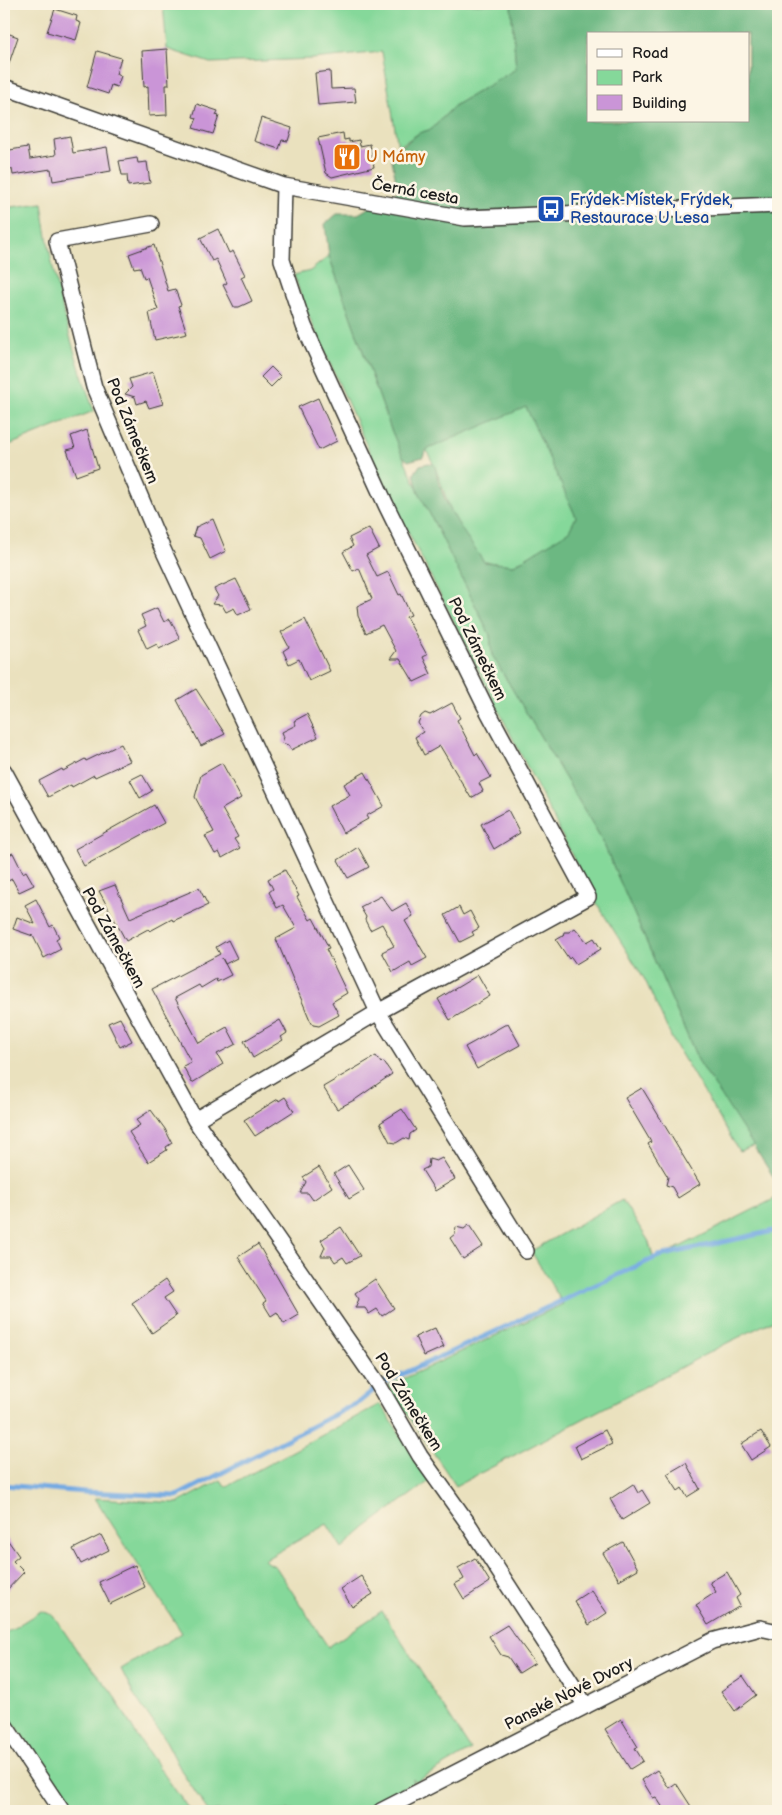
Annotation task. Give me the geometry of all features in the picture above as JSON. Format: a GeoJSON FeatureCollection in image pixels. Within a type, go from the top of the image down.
{"type":"FeatureCollection","features":[{"type":"Feature","properties":{"kind":"street","name":"Černá cesta"},"geometry":{"type":"LineString","coordinates":[[4,87],[284,186],[465,218],[778,205]]}},
{"type":"Feature","properties":{"kind":"street","name":"Pod Zámečkem"},"geometry":{"type":"LineString","coordinates":[[195,1120],[378,1012],[588,897],[476,689],[386,505],[304,326],[282,260],[284,186]]}},
{"type":"Feature","properties":{"kind":"street","name":"Pod Zámečkem"},"geometry":{"type":"LineString","coordinates":[[151,224],[57,241],[94,387],[159,541],[378,1012],[526,1251]]}},
{"type":"Feature","properties":{"kind":"street","name":"Pod Zámečkem"},"geometry":{"type":"LineString","coordinates":[[4,771],[109,967],[195,1120],[379,1386],[420,1456],[467,1522],[586,1706]]}},
{"type":"Feature","properties":{"kind":"street","name":"Panské Nové Dvory"},"geometry":{"type":"LineString","coordinates":[[381,1811],[712,1641],[760,1628],[778,1632]]}},
{"type":"Feature","properties":{"kind":"street"},"geometry":{"type":"LineString","coordinates":[[4,1724],[62,1811]]}},
{"type":"Feature","properties":{"kind":"green space"},"geometry":{"type":"Polygon","coordinates":[[[163,4],[511,4],[516,69],[454,106],[432,129],[419,133],[398,147],[382,52],[312,59],[210,63],[167,49],[163,4]]]}},
{"type":"Feature","properties":{"kind":"green space"},"geometry":{"type":"Polygon","coordinates":[[[511,4],[778,4],[778,1184],[698,1060],[601,838],[492,655],[490,635],[418,490],[414,474],[420,465],[429,463],[435,465],[447,504],[484,562],[514,565],[569,531],[576,517],[526,407],[426,450],[423,457],[408,461],[402,455],[390,427],[329,256],[325,224],[337,214],[358,214],[398,191],[391,155],[419,133],[432,129],[454,106],[516,69],[511,4]]]}},
{"type":"Feature","properties":{"kind":"green space"},"geometry":{"type":"Polygon","coordinates":[[[42,203],[62,308],[94,411],[9,445],[4,426],[4,208],[42,203]]]}},
{"type":"Feature","properties":{"kind":"green space"},"geometry":{"type":"Polygon","coordinates":[[[329,256],[390,427],[418,490],[490,635],[492,655],[601,838],[698,1060],[755,1145],[739,1151],[672,1039],[645,980],[594,899],[382,480],[304,305],[294,275],[310,271],[329,256]]]}},
{"type":"Feature","properties":{"kind":"green space"},"geometry":{"type":"Polygon","coordinates":[[[526,406],[576,517],[570,531],[514,565],[484,562],[458,525],[426,450],[526,406]]]}},
{"type":"Feature","properties":{"kind":"green space"},"geometry":{"type":"Polygon","coordinates":[[[778,1197],[778,1318],[456,1486],[388,1386],[563,1304],[531,1251],[622,1200],[648,1240],[654,1260],[778,1197]]]}},
{"type":"Feature","properties":{"kind":"green space"},"geometry":{"type":"Polygon","coordinates":[[[380,1404],[431,1480],[366,1527],[342,1548],[327,1524],[264,1560],[276,1567],[328,1647],[382,1611],[471,1750],[416,1782],[413,1779],[413,1783],[359,1811],[208,1811],[183,1774],[165,1739],[134,1695],[121,1669],[182,1633],[95,1498],[178,1503],[221,1480],[226,1487],[380,1404]]]}},
{"type":"Feature","properties":{"kind":"green space"},"geometry":{"type":"Polygon","coordinates":[[[41,1611],[53,1615],[76,1649],[112,1692],[137,1736],[190,1811],[72,1811],[50,1778],[42,1761],[4,1711],[4,1634],[41,1611]]]}},
{"type":"Feature","properties":{"kind":"building"},"geometry":{"type":"Polygon","coordinates":[[[55,9],[77,16],[76,21],[81,23],[76,40],[47,32],[55,9]]]}},
{"type":"Feature","properties":{"kind":"building"},"geometry":{"type":"Polygon","coordinates":[[[4,32],[18,37],[6,72],[4,71],[4,32]]]}},
{"type":"Feature","properties":{"kind":"building"},"geometry":{"type":"Polygon","coordinates":[[[167,49],[169,85],[166,85],[167,115],[149,116],[148,86],[144,87],[142,51],[167,49]]]}},
{"type":"Feature","properties":{"kind":"building"},"geometry":{"type":"Polygon","coordinates":[[[97,51],[121,58],[116,74],[121,76],[117,87],[111,85],[108,94],[87,87],[97,51]]]}},
{"type":"Feature","properties":{"kind":"building"},"geometry":{"type":"Polygon","coordinates":[[[330,71],[331,89],[354,88],[356,102],[318,105],[315,73],[330,71]]]}},
{"type":"Feature","properties":{"kind":"building"},"geometry":{"type":"Polygon","coordinates":[[[197,104],[218,111],[216,115],[219,116],[213,134],[193,128],[197,118],[193,117],[197,104]]]}},
{"type":"Feature","properties":{"kind":"building"},"geometry":{"type":"Polygon","coordinates":[[[261,118],[292,128],[288,141],[282,140],[279,149],[254,141],[261,118]]]}},
{"type":"Feature","properties":{"kind":"building","name":"U Mámy"},"geometry":{"type":"Polygon","coordinates":[[[343,133],[344,140],[349,139],[349,142],[359,140],[360,146],[370,144],[374,167],[332,177],[326,173],[318,138],[343,133]]]}},
{"type":"Feature","properties":{"kind":"building"},"geometry":{"type":"Polygon","coordinates":[[[70,136],[73,153],[107,147],[111,171],[53,181],[51,169],[13,175],[12,169],[4,171],[4,151],[28,147],[30,159],[56,155],[54,139],[70,136]]]}},
{"type":"Feature","properties":{"kind":"building"},"geometry":{"type":"Polygon","coordinates":[[[137,158],[138,163],[147,162],[150,183],[128,186],[127,175],[122,175],[119,161],[137,158]]]}},
{"type":"Feature","properties":{"kind":"building"},"geometry":{"type":"Polygon","coordinates":[[[218,229],[229,253],[233,251],[245,275],[241,277],[252,301],[239,307],[234,307],[223,285],[227,283],[216,259],[212,261],[200,238],[218,229]]]}},
{"type":"Feature","properties":{"kind":"building"},"geometry":{"type":"Polygon","coordinates":[[[154,245],[168,291],[175,289],[181,305],[178,306],[187,333],[155,340],[149,313],[158,310],[147,277],[144,278],[140,267],[134,268],[129,254],[154,245]]]}},
{"type":"Feature","properties":{"kind":"building"},"geometry":{"type":"Polygon","coordinates":[[[271,367],[281,377],[271,387],[261,377],[271,367]]]}},
{"type":"Feature","properties":{"kind":"building"},"geometry":{"type":"Polygon","coordinates":[[[153,372],[163,404],[149,408],[146,401],[137,404],[135,397],[125,394],[132,387],[129,379],[153,372]]]}},
{"type":"Feature","properties":{"kind":"building"},"geometry":{"type":"Polygon","coordinates":[[[318,398],[337,441],[319,450],[298,407],[318,398]]]}},
{"type":"Feature","properties":{"kind":"building"},"geometry":{"type":"Polygon","coordinates":[[[87,430],[98,468],[76,476],[67,450],[75,448],[71,436],[87,430]]]}},
{"type":"Feature","properties":{"kind":"building"},"geometry":{"type":"Polygon","coordinates":[[[213,519],[226,551],[210,559],[200,538],[193,536],[196,527],[213,519]]]}},
{"type":"Feature","properties":{"kind":"building"},"geometry":{"type":"Polygon","coordinates":[[[369,528],[379,548],[366,555],[377,577],[388,572],[411,615],[406,617],[427,655],[423,657],[431,674],[414,682],[400,659],[390,659],[396,651],[382,625],[366,633],[358,616],[357,606],[372,599],[359,568],[353,571],[343,552],[353,546],[349,538],[369,528]]]}},
{"type":"Feature","properties":{"kind":"building"},"geometry":{"type":"Polygon","coordinates":[[[236,579],[251,609],[238,615],[234,608],[226,612],[222,605],[212,604],[218,596],[214,589],[236,579]]]}},
{"type":"Feature","properties":{"kind":"building"},"geometry":{"type":"Polygon","coordinates":[[[157,608],[164,622],[170,619],[180,639],[159,649],[157,644],[147,649],[138,630],[146,626],[141,615],[157,608]]]}},
{"type":"Feature","properties":{"kind":"building"},"geometry":{"type":"Polygon","coordinates":[[[305,619],[330,671],[309,681],[299,659],[289,664],[283,651],[289,647],[281,632],[305,619]]]}},
{"type":"Feature","properties":{"kind":"building"},"geometry":{"type":"Polygon","coordinates":[[[196,689],[225,734],[201,746],[177,700],[196,689]]]}},
{"type":"Feature","properties":{"kind":"building"},"geometry":{"type":"Polygon","coordinates":[[[452,703],[460,718],[457,720],[475,755],[477,753],[491,777],[479,783],[483,791],[471,798],[440,746],[424,755],[415,737],[423,732],[418,723],[421,716],[425,713],[430,715],[452,703]]]}},
{"type":"Feature","properties":{"kind":"building"},"geometry":{"type":"Polygon","coordinates":[[[307,714],[318,737],[291,750],[288,745],[282,743],[284,737],[282,732],[296,725],[294,721],[307,714]]]}},
{"type":"Feature","properties":{"kind":"building"},"geometry":{"type":"Polygon","coordinates":[[[121,744],[130,761],[95,777],[94,775],[72,787],[71,785],[48,797],[39,781],[121,744]]]}},
{"type":"Feature","properties":{"kind":"building"},"geometry":{"type":"Polygon","coordinates":[[[222,763],[241,798],[222,809],[238,837],[234,839],[240,848],[222,858],[219,852],[215,854],[205,836],[214,832],[195,797],[201,775],[222,763]]]}},
{"type":"Feature","properties":{"kind":"building"},"geometry":{"type":"Polygon","coordinates":[[[365,772],[384,806],[366,816],[368,819],[343,833],[329,806],[350,795],[344,784],[365,772]]]}},
{"type":"Feature","properties":{"kind":"building"},"geometry":{"type":"Polygon","coordinates":[[[142,774],[152,791],[140,798],[130,780],[142,774]]]}},
{"type":"Feature","properties":{"kind":"building"},"geometry":{"type":"Polygon","coordinates":[[[154,805],[164,823],[84,866],[75,849],[154,805]]]}},
{"type":"Feature","properties":{"kind":"building"},"geometry":{"type":"Polygon","coordinates":[[[508,810],[520,833],[494,849],[481,824],[508,810]]]}},
{"type":"Feature","properties":{"kind":"building"},"geometry":{"type":"Polygon","coordinates":[[[358,847],[369,867],[348,878],[338,860],[358,847]]]}},
{"type":"Feature","properties":{"kind":"building"},"geometry":{"type":"Polygon","coordinates":[[[13,853],[23,873],[26,871],[34,885],[19,892],[12,879],[4,883],[4,857],[13,853]]]}},
{"type":"Feature","properties":{"kind":"building"},"geometry":{"type":"Polygon","coordinates":[[[285,870],[299,896],[297,897],[310,920],[313,918],[329,948],[326,949],[347,993],[332,1002],[339,1015],[319,1026],[313,1025],[310,1020],[276,939],[296,928],[283,905],[277,908],[269,892],[273,889],[268,879],[285,870]]]}},
{"type":"Feature","properties":{"kind":"building"},"geometry":{"type":"Polygon","coordinates":[[[115,885],[130,918],[199,888],[208,905],[173,921],[172,919],[150,931],[148,929],[126,941],[99,891],[115,885]]]}},
{"type":"Feature","properties":{"kind":"building"},"geometry":{"type":"Polygon","coordinates":[[[381,896],[392,911],[406,903],[413,916],[405,921],[427,958],[412,966],[410,962],[393,972],[382,952],[394,946],[382,924],[370,930],[365,920],[366,917],[360,907],[381,896]]]}},
{"type":"Feature","properties":{"kind":"building"},"geometry":{"type":"Polygon","coordinates":[[[36,899],[50,927],[53,925],[59,937],[56,939],[61,949],[44,958],[33,936],[13,929],[17,917],[35,924],[25,905],[36,899]]]}},
{"type":"Feature","properties":{"kind":"building"},"geometry":{"type":"Polygon","coordinates":[[[459,907],[463,915],[470,911],[479,928],[472,932],[474,935],[460,942],[445,915],[459,907]]]}},
{"type":"Feature","properties":{"kind":"building"},"geometry":{"type":"Polygon","coordinates":[[[575,928],[587,942],[594,938],[601,949],[576,964],[571,957],[569,959],[556,940],[563,936],[564,932],[569,932],[575,928]]]}},
{"type":"Feature","properties":{"kind":"building"},"geometry":{"type":"Polygon","coordinates":[[[228,940],[237,958],[225,964],[231,975],[217,982],[216,979],[201,988],[199,985],[175,998],[199,1043],[227,1027],[236,1044],[217,1054],[223,1064],[192,1083],[183,1066],[191,1062],[152,989],[220,954],[216,947],[228,940]]]}},
{"type":"Feature","properties":{"kind":"building"},"geometry":{"type":"Polygon","coordinates":[[[478,975],[490,996],[450,1020],[438,999],[478,975]]]}},
{"type":"Feature","properties":{"kind":"building"},"geometry":{"type":"Polygon","coordinates":[[[120,1018],[132,1041],[120,1047],[108,1023],[120,1018]]]}},
{"type":"Feature","properties":{"kind":"building"},"geometry":{"type":"Polygon","coordinates":[[[280,1020],[287,1033],[281,1037],[283,1040],[253,1058],[244,1041],[280,1020]]]}},
{"type":"Feature","properties":{"kind":"building"},"geometry":{"type":"Polygon","coordinates":[[[508,1023],[520,1045],[477,1069],[465,1047],[508,1023]]]}},
{"type":"Feature","properties":{"kind":"building"},"geometry":{"type":"Polygon","coordinates":[[[376,1056],[381,1063],[383,1061],[392,1074],[356,1099],[337,1109],[323,1087],[376,1056]]]}},
{"type":"Feature","properties":{"kind":"building"},"geometry":{"type":"Polygon","coordinates":[[[642,1088],[700,1184],[678,1198],[672,1187],[666,1185],[668,1177],[648,1144],[651,1142],[625,1098],[642,1088]]]}},
{"type":"Feature","properties":{"kind":"building"},"geometry":{"type":"Polygon","coordinates":[[[285,1097],[294,1111],[255,1136],[244,1120],[278,1099],[279,1101],[285,1097]]]}},
{"type":"Feature","properties":{"kind":"building"},"geometry":{"type":"Polygon","coordinates":[[[402,1109],[416,1130],[410,1134],[409,1140],[404,1138],[396,1143],[390,1142],[380,1123],[402,1109]]]}},
{"type":"Feature","properties":{"kind":"building"},"geometry":{"type":"Polygon","coordinates":[[[151,1110],[165,1129],[172,1143],[166,1147],[167,1150],[148,1162],[129,1132],[140,1125],[136,1120],[151,1110]]]}},
{"type":"Feature","properties":{"kind":"building"},"geometry":{"type":"Polygon","coordinates":[[[442,1158],[455,1179],[435,1191],[422,1170],[428,1167],[429,1159],[436,1161],[442,1158]]]}},
{"type":"Feature","properties":{"kind":"building"},"geometry":{"type":"Polygon","coordinates":[[[348,1165],[364,1190],[349,1199],[334,1174],[348,1165]]]}},
{"type":"Feature","properties":{"kind":"building"},"geometry":{"type":"Polygon","coordinates":[[[319,1167],[332,1187],[313,1200],[308,1193],[300,1193],[306,1182],[303,1177],[319,1167]]]}},
{"type":"Feature","properties":{"kind":"building"},"geometry":{"type":"Polygon","coordinates":[[[469,1225],[483,1246],[463,1259],[450,1238],[455,1234],[456,1227],[464,1229],[469,1225]]]}},
{"type":"Feature","properties":{"kind":"building"},"geometry":{"type":"Polygon","coordinates":[[[341,1227],[360,1256],[347,1263],[343,1257],[335,1262],[331,1256],[321,1256],[325,1247],[321,1240],[341,1227]]]}},
{"type":"Feature","properties":{"kind":"building"},"geometry":{"type":"Polygon","coordinates":[[[258,1244],[299,1315],[284,1324],[277,1312],[271,1316],[263,1303],[266,1301],[238,1257],[258,1244]]]}},
{"type":"Feature","properties":{"kind":"building"},"geometry":{"type":"Polygon","coordinates":[[[375,1279],[394,1308],[382,1316],[377,1309],[369,1314],[365,1308],[355,1308],[359,1299],[355,1293],[375,1279]]]}},
{"type":"Feature","properties":{"kind":"building"},"geometry":{"type":"Polygon","coordinates":[[[165,1280],[173,1292],[164,1298],[176,1316],[152,1333],[132,1303],[165,1280]]]}},
{"type":"Feature","properties":{"kind":"building"},"geometry":{"type":"Polygon","coordinates":[[[435,1328],[444,1347],[424,1356],[415,1337],[435,1328]]]}},
{"type":"Feature","properties":{"kind":"building"},"geometry":{"type":"Polygon","coordinates":[[[605,1430],[612,1444],[581,1459],[575,1446],[605,1430]]]}},
{"type":"Feature","properties":{"kind":"building"},"geometry":{"type":"Polygon","coordinates":[[[761,1431],[771,1447],[751,1460],[741,1444],[761,1431]]]}},
{"type":"Feature","properties":{"kind":"building"},"geometry":{"type":"Polygon","coordinates":[[[686,1463],[700,1489],[687,1497],[682,1488],[678,1491],[667,1474],[686,1463]]]}},
{"type":"Feature","properties":{"kind":"building"},"geometry":{"type":"Polygon","coordinates":[[[633,1484],[638,1493],[642,1490],[650,1503],[622,1520],[610,1499],[633,1484]]]}},
{"type":"Feature","properties":{"kind":"building"},"geometry":{"type":"Polygon","coordinates":[[[4,1535],[19,1556],[13,1561],[24,1572],[4,1593],[4,1535]]]}},
{"type":"Feature","properties":{"kind":"building"},"geometry":{"type":"Polygon","coordinates":[[[101,1535],[109,1550],[81,1564],[73,1549],[101,1535]]]}},
{"type":"Feature","properties":{"kind":"building"},"geometry":{"type":"Polygon","coordinates":[[[623,1542],[638,1569],[619,1580],[603,1553],[623,1542]]]}},
{"type":"Feature","properties":{"kind":"building"},"geometry":{"type":"Polygon","coordinates":[[[475,1558],[490,1582],[464,1599],[455,1584],[464,1579],[458,1568],[475,1558]]]}},
{"type":"Feature","properties":{"kind":"building"},"geometry":{"type":"Polygon","coordinates":[[[135,1565],[145,1587],[110,1604],[99,1582],[135,1565]]]}},
{"type":"Feature","properties":{"kind":"building"},"geometry":{"type":"Polygon","coordinates":[[[727,1572],[740,1595],[736,1598],[740,1606],[708,1625],[696,1605],[716,1592],[710,1582],[727,1572]]]}},
{"type":"Feature","properties":{"kind":"building"},"geometry":{"type":"Polygon","coordinates":[[[361,1576],[373,1594],[352,1607],[341,1589],[361,1576]]]}},
{"type":"Feature","properties":{"kind":"building"},"geometry":{"type":"Polygon","coordinates":[[[591,1590],[607,1613],[589,1625],[574,1601],[591,1590]]]}},
{"type":"Feature","properties":{"kind":"building"},"geometry":{"type":"Polygon","coordinates":[[[507,1625],[535,1663],[519,1673],[508,1657],[501,1655],[489,1636],[507,1625]]]}},
{"type":"Feature","properties":{"kind":"building"},"geometry":{"type":"Polygon","coordinates":[[[743,1676],[756,1695],[735,1711],[721,1691],[743,1676]]]}},
{"type":"Feature","properties":{"kind":"building"},"geometry":{"type":"Polygon","coordinates":[[[621,1719],[638,1747],[635,1748],[643,1761],[630,1769],[605,1729],[621,1719]]]}},
{"type":"Feature","properties":{"kind":"building"},"geometry":{"type":"Polygon","coordinates":[[[657,1770],[669,1788],[676,1783],[694,1811],[665,1811],[656,1797],[653,1798],[642,1780],[657,1770]]]}},
{"type":"Feature","properties":{"kind":"waterway"},"geometry":{"type":"LineString","coordinates":[[4,1485],[84,1492],[177,1496],[359,1402],[381,1384],[659,1256],[778,1230]]}},
{"type":"Feature","properties":{"kind":"place","name":"U Mámy"},"geometry":{"type":"Point","coordinates":[347,157]}},
{"type":"Feature","properties":{"kind":"place","name":"Frýdek-Místek, Frýdek, Restaurace U Lesa"},"geometry":{"type":"Point","coordinates":[551,209]}}]}
